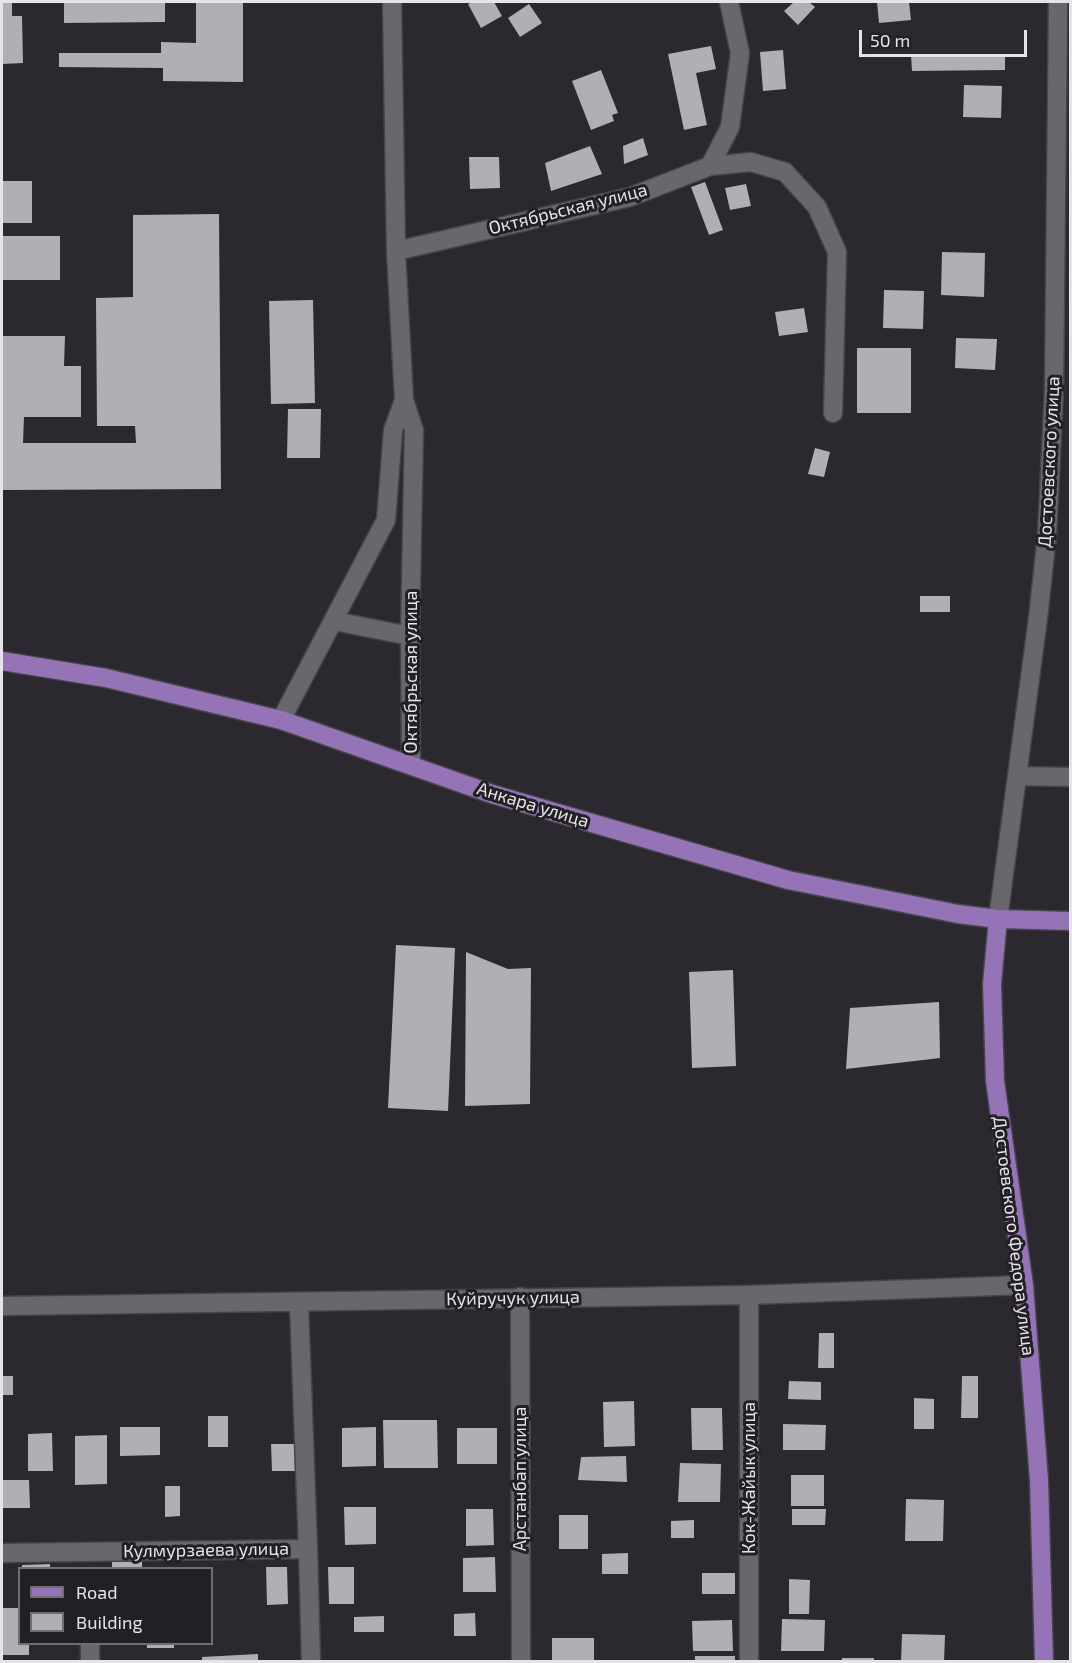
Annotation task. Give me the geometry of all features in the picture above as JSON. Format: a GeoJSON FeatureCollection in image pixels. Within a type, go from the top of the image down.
{"type":"FeatureCollection","features":[{"type":"Feature","properties":{"kind":"main road","name":"Анкара улица"},"geometry":{"type":"LineString","coordinates":[[2,661],[106,678],[282,720],[492,794],[788,880],[893,902],[998,919],[1071,921]]}},
{"type":"Feature","properties":{"kind":"main road","name":"Достоевского Федора улица"},"geometry":{"type":"LineString","coordinates":[[998,919],[992,984],[995,1081],[1024,1285],[1039,1480],[1044,1662]]}},
{"type":"Feature","properties":{"kind":"street","name":"Октябрьская улица"},"geometry":{"type":"LineString","coordinates":[[392,2],[396,251],[404,400],[414,430],[410,636],[411,765]]}},
{"type":"Feature","properties":{"kind":"street"},"geometry":{"type":"LineString","coordinates":[[710,166],[730,127],[740,53],[729,2]]}},
{"type":"Feature","properties":{"kind":"street","name":"Достоевского улица"},"geometry":{"type":"LineString","coordinates":[[998,919],[1047,535],[1054,390],[1064,55],[1058,2]]}},
{"type":"Feature","properties":{"kind":"street","name":"Октябрьская улица"},"geometry":{"type":"LineString","coordinates":[[396,251],[630,197],[710,166],[751,162],[785,171],[817,207],[837,252],[833,412]]}},
{"type":"Feature","properties":{"kind":"street","name":"Октябрьская улица"},"geometry":{"type":"LineString","coordinates":[[282,720],[386,520],[393,430],[404,400]]}},
{"type":"Feature","properties":{"kind":"street"},"geometry":{"type":"LineString","coordinates":[[334,621],[410,636]]}},
{"type":"Feature","properties":{"kind":"street"},"geometry":{"type":"LineString","coordinates":[[1018,776],[1071,777]]}},
{"type":"Feature","properties":{"kind":"street","name":"Куйручук улица"},"geometry":{"type":"LineString","coordinates":[[2,1306],[749,1295],[1024,1285]]}},
{"type":"Feature","properties":{"kind":"street","name":"Кок-Жайык улица"},"geometry":{"type":"LineString","coordinates":[[749,1295],[749,1662]]}},
{"type":"Feature","properties":{"kind":"street","name":"Арстанбап улица"},"geometry":{"type":"LineString","coordinates":[[520,1297],[521,1662]]}},
{"type":"Feature","properties":{"kind":"street","name":"Кулмурзаева улица"},"geometry":{"type":"LineString","coordinates":[[2,1553],[89,1560],[308,1549],[299,1303]]}},
{"type":"Feature","properties":{"kind":"street"},"geometry":{"type":"LineString","coordinates":[[308,1549],[311,1662]]}},
{"type":"Feature","properties":{"kind":"street"},"geometry":{"type":"LineString","coordinates":[[90,1645],[90,1662]]}},
{"type":"Feature","properties":{"kind":"building"},"geometry":{"type":"Polygon","coordinates":[[[2,2],[12,2],[12,16],[22,16],[23,63],[2,64],[2,2]]]}},
{"type":"Feature","properties":{"kind":"building"},"geometry":{"type":"Polygon","coordinates":[[[64,2],[165,2],[165,22],[64,23],[64,2]]]}},
{"type":"Feature","properties":{"kind":"building"},"geometry":{"type":"Polygon","coordinates":[[[196,2],[243,2],[243,82],[163,81],[163,68],[59,67],[59,53],[161,53],[161,42],[196,43],[196,2]]]}},
{"type":"Feature","properties":{"kind":"building"},"geometry":{"type":"Polygon","coordinates":[[[494,2],[502,16],[481,28],[468,4],[494,2]]]}},
{"type":"Feature","properties":{"kind":"building"},"geometry":{"type":"Polygon","coordinates":[[[794,2],[809,2],[815,7],[798,25],[784,11],[794,2]]]}},
{"type":"Feature","properties":{"kind":"building"},"geometry":{"type":"Polygon","coordinates":[[[877,2],[909,2],[911,20],[879,23],[877,2]]]}},
{"type":"Feature","properties":{"kind":"building"},"geometry":{"type":"Polygon","coordinates":[[[529,4],[542,23],[520,37],[508,18],[529,4]]]}},
{"type":"Feature","properties":{"kind":"building"},"geometry":{"type":"Polygon","coordinates":[[[711,46],[716,69],[696,73],[707,125],[684,130],[668,54],[711,46]]]}},
{"type":"Feature","properties":{"kind":"building"},"geometry":{"type":"Polygon","coordinates":[[[783,50],[786,89],[763,91],[760,52],[783,50]]]}},
{"type":"Feature","properties":{"kind":"building"},"geometry":{"type":"Polygon","coordinates":[[[1005,54],[1005,70],[912,71],[911,55],[1005,54]]]}},
{"type":"Feature","properties":{"kind":"building"},"geometry":{"type":"Polygon","coordinates":[[[601,70],[618,113],[612,115],[614,121],[591,130],[572,81],[601,70]]]}},
{"type":"Feature","properties":{"kind":"building"},"geometry":{"type":"Polygon","coordinates":[[[964,85],[1002,86],[1001,118],[963,117],[964,85]]]}},
{"type":"Feature","properties":{"kind":"building"},"geometry":{"type":"Polygon","coordinates":[[[643,138],[648,155],[624,164],[623,146],[643,138]]]}},
{"type":"Feature","properties":{"kind":"building"},"geometry":{"type":"Polygon","coordinates":[[[590,146],[602,174],[551,191],[545,163],[590,146]]]}},
{"type":"Feature","properties":{"kind":"building"},"geometry":{"type":"Polygon","coordinates":[[[469,157],[499,157],[500,188],[470,189],[469,157]]]}},
{"type":"Feature","properties":{"kind":"building"},"geometry":{"type":"Polygon","coordinates":[[[2,181],[32,181],[32,223],[2,223],[2,181]]]}},
{"type":"Feature","properties":{"kind":"building"},"geometry":{"type":"Polygon","coordinates":[[[705,182],[723,230],[709,235],[691,187],[705,182]]]}},
{"type":"Feature","properties":{"kind":"building"},"geometry":{"type":"Polygon","coordinates":[[[746,184],[751,206],[730,210],[725,188],[746,184]]]}},
{"type":"Feature","properties":{"kind":"building"},"geometry":{"type":"Polygon","coordinates":[[[219,214],[221,489],[2,490],[2,336],[65,336],[64,366],[81,366],[81,417],[24,417],[23,443],[136,443],[135,426],[97,426],[96,298],[133,297],[133,215],[219,214]]]}},
{"type":"Feature","properties":{"kind":"building"},"geometry":{"type":"Polygon","coordinates":[[[2,236],[60,236],[60,280],[2,280],[2,236]]]}},
{"type":"Feature","properties":{"kind":"building"},"geometry":{"type":"Polygon","coordinates":[[[942,252],[985,253],[984,297],[941,295],[942,252]]]}},
{"type":"Feature","properties":{"kind":"building"},"geometry":{"type":"Polygon","coordinates":[[[884,290],[924,291],[923,329],[883,328],[884,290]]]}},
{"type":"Feature","properties":{"kind":"building"},"geometry":{"type":"Polygon","coordinates":[[[313,300],[315,403],[271,404],[269,301],[313,300]]]}},
{"type":"Feature","properties":{"kind":"building"},"geometry":{"type":"Polygon","coordinates":[[[804,308],[808,332],[779,336],[775,312],[804,308]]]}},
{"type":"Feature","properties":{"kind":"building"},"geometry":{"type":"Polygon","coordinates":[[[956,338],[997,339],[995,370],[955,368],[956,338]]]}},
{"type":"Feature","properties":{"kind":"building"},"geometry":{"type":"Polygon","coordinates":[[[857,348],[911,348],[911,413],[857,413],[857,348]]]}},
{"type":"Feature","properties":{"kind":"building"},"geometry":{"type":"Polygon","coordinates":[[[288,409],[321,409],[320,458],[287,458],[288,409]]]}},
{"type":"Feature","properties":{"kind":"building"},"geometry":{"type":"Polygon","coordinates":[[[815,448],[830,452],[824,477],[808,474],[815,448]]]}},
{"type":"Feature","properties":{"kind":"building"},"geometry":{"type":"Polygon","coordinates":[[[920,596],[950,596],[950,612],[920,612],[920,596]]]}},
{"type":"Feature","properties":{"kind":"building"},"geometry":{"type":"Polygon","coordinates":[[[396,945],[455,948],[448,1111],[388,1108],[396,945]]]}},
{"type":"Feature","properties":{"kind":"building"},"geometry":{"type":"Polygon","coordinates":[[[466,952],[508,969],[531,968],[530,1104],[465,1106],[466,952]]]}},
{"type":"Feature","properties":{"kind":"building"},"geometry":{"type":"Polygon","coordinates":[[[733,970],[736,1066],[692,1068],[689,972],[733,970]]]}},
{"type":"Feature","properties":{"kind":"building"},"geometry":{"type":"Polygon","coordinates":[[[939,1002],[940,1058],[846,1069],[850,1008],[939,1002]]]}},
{"type":"Feature","properties":{"kind":"building"},"geometry":{"type":"Polygon","coordinates":[[[819,1333],[834,1333],[834,1368],[818,1368],[819,1333]]]}},
{"type":"Feature","properties":{"kind":"building"},"geometry":{"type":"Polygon","coordinates":[[[2,1376],[13,1376],[13,1395],[2,1395],[2,1376]]]}},
{"type":"Feature","properties":{"kind":"building"},"geometry":{"type":"Polygon","coordinates":[[[962,1376],[978,1376],[978,1418],[961,1418],[962,1376]]]}},
{"type":"Feature","properties":{"kind":"building"},"geometry":{"type":"Polygon","coordinates":[[[789,1381],[821,1382],[821,1400],[788,1399],[789,1381]]]}},
{"type":"Feature","properties":{"kind":"building"},"geometry":{"type":"Polygon","coordinates":[[[914,1398],[934,1399],[934,1429],[914,1429],[914,1398]]]}},
{"type":"Feature","properties":{"kind":"building"},"geometry":{"type":"Polygon","coordinates":[[[634,1401],[635,1446],[604,1447],[603,1402],[634,1401]]]}},
{"type":"Feature","properties":{"kind":"building"},"geometry":{"type":"Polygon","coordinates":[[[691,1408],[722,1408],[723,1450],[692,1450],[691,1408]]]}},
{"type":"Feature","properties":{"kind":"building"},"geometry":{"type":"Polygon","coordinates":[[[208,1416],[228,1416],[228,1447],[208,1447],[208,1416]]]}},
{"type":"Feature","properties":{"kind":"building"},"geometry":{"type":"Polygon","coordinates":[[[383,1420],[437,1420],[438,1468],[384,1468],[383,1420]]]}},
{"type":"Feature","properties":{"kind":"building"},"geometry":{"type":"Polygon","coordinates":[[[783,1424],[826,1425],[825,1450],[783,1450],[783,1424]]]}},
{"type":"Feature","properties":{"kind":"building"},"geometry":{"type":"Polygon","coordinates":[[[120,1427],[160,1427],[160,1455],[120,1456],[120,1427]]]}},
{"type":"Feature","properties":{"kind":"building"},"geometry":{"type":"Polygon","coordinates":[[[376,1427],[376,1466],[342,1467],[342,1428],[376,1427]]]}},
{"type":"Feature","properties":{"kind":"building"},"geometry":{"type":"Polygon","coordinates":[[[457,1428],[497,1428],[497,1464],[457,1464],[457,1428]]]}},
{"type":"Feature","properties":{"kind":"building"},"geometry":{"type":"Polygon","coordinates":[[[52,1433],[53,1471],[28,1471],[28,1434],[52,1433]]]}},
{"type":"Feature","properties":{"kind":"building"},"geometry":{"type":"Polygon","coordinates":[[[107,1435],[107,1484],[75,1485],[75,1436],[107,1435]]]}},
{"type":"Feature","properties":{"kind":"building"},"geometry":{"type":"Polygon","coordinates":[[[271,1444],[296,1444],[297,1471],[272,1471],[271,1444]]]}},
{"type":"Feature","properties":{"kind":"building"},"geometry":{"type":"Polygon","coordinates":[[[626,1456],[627,1482],[578,1480],[581,1457],[626,1456]]]}},
{"type":"Feature","properties":{"kind":"building"},"geometry":{"type":"Polygon","coordinates":[[[680,1463],[721,1464],[720,1502],[678,1502],[680,1463]]]}},
{"type":"Feature","properties":{"kind":"building"},"geometry":{"type":"Polygon","coordinates":[[[791,1475],[824,1475],[824,1506],[791,1506],[791,1475]]]}},
{"type":"Feature","properties":{"kind":"building"},"geometry":{"type":"Polygon","coordinates":[[[2,1480],[29,1480],[30,1508],[2,1508],[2,1480]]]}},
{"type":"Feature","properties":{"kind":"building"},"geometry":{"type":"Polygon","coordinates":[[[165,1486],[180,1486],[180,1516],[165,1517],[165,1486]]]}},
{"type":"Feature","properties":{"kind":"building"},"geometry":{"type":"Polygon","coordinates":[[[906,1499],[944,1500],[943,1541],[905,1541],[906,1499]]]}},
{"type":"Feature","properties":{"kind":"building"},"geometry":{"type":"Polygon","coordinates":[[[344,1507],[376,1507],[376,1544],[345,1545],[344,1507]]]}},
{"type":"Feature","properties":{"kind":"building"},"geometry":{"type":"Polygon","coordinates":[[[466,1509],[493,1509],[494,1545],[466,1546],[466,1509]]]}},
{"type":"Feature","properties":{"kind":"building"},"geometry":{"type":"Polygon","coordinates":[[[792,1509],[826,1509],[825,1525],[792,1525],[792,1509]]]}},
{"type":"Feature","properties":{"kind":"building"},"geometry":{"type":"Polygon","coordinates":[[[559,1515],[588,1515],[588,1549],[559,1549],[559,1515]]]}},
{"type":"Feature","properties":{"kind":"building"},"geometry":{"type":"Polygon","coordinates":[[[694,1520],[694,1538],[671,1538],[671,1521],[694,1520]]]}},
{"type":"Feature","properties":{"kind":"building"},"geometry":{"type":"Polygon","coordinates":[[[628,1553],[628,1574],[602,1574],[602,1554],[628,1553]]]}},
{"type":"Feature","properties":{"kind":"building"},"geometry":{"type":"Polygon","coordinates":[[[495,1557],[496,1592],[463,1592],[463,1558],[495,1557]]]}},
{"type":"Feature","properties":{"kind":"building"},"geometry":{"type":"Polygon","coordinates":[[[112,1562],[142,1562],[142,1567],[112,1567],[112,1562]]]}},
{"type":"Feature","properties":{"kind":"building"},"geometry":{"type":"Polygon","coordinates":[[[50,1564],[50,1567],[22,1567],[22,1565],[50,1564]]]}},
{"type":"Feature","properties":{"kind":"building"},"geometry":{"type":"Polygon","coordinates":[[[266,1567],[287,1567],[288,1604],[267,1605],[266,1567]]]}},
{"type":"Feature","properties":{"kind":"building"},"geometry":{"type":"Polygon","coordinates":[[[328,1567],[354,1567],[354,1604],[329,1604],[328,1567]]]}},
{"type":"Feature","properties":{"kind":"building"},"geometry":{"type":"Polygon","coordinates":[[[702,1573],[735,1573],[735,1594],[702,1594],[702,1573]]]}},
{"type":"Feature","properties":{"kind":"building"},"geometry":{"type":"Polygon","coordinates":[[[789,1579],[810,1580],[809,1614],[789,1614],[789,1579]]]}},
{"type":"Feature","properties":{"kind":"building"},"geometry":{"type":"Polygon","coordinates":[[[2,1608],[18,1608],[18,1645],[29,1645],[29,1655],[2,1655],[2,1608]]]}},
{"type":"Feature","properties":{"kind":"building"},"geometry":{"type":"Polygon","coordinates":[[[475,1613],[476,1636],[454,1636],[454,1614],[475,1613]]]}},
{"type":"Feature","properties":{"kind":"building"},"geometry":{"type":"Polygon","coordinates":[[[384,1616],[384,1632],[354,1632],[354,1617],[384,1616]]]}},
{"type":"Feature","properties":{"kind":"building"},"geometry":{"type":"Polygon","coordinates":[[[782,1619],[825,1620],[824,1651],[781,1651],[782,1619]]]}},
{"type":"Feature","properties":{"kind":"building"},"geometry":{"type":"Polygon","coordinates":[[[732,1620],[733,1651],[693,1651],[692,1621],[732,1620]]]}},
{"type":"Feature","properties":{"kind":"building"},"geometry":{"type":"Polygon","coordinates":[[[902,1634],[945,1635],[944,1662],[901,1662],[902,1634]]]}},
{"type":"Feature","properties":{"kind":"building"},"geometry":{"type":"Polygon","coordinates":[[[552,1638],[594,1638],[594,1662],[552,1662],[552,1638]]]}},
{"type":"Feature","properties":{"kind":"building"},"geometry":{"type":"Polygon","coordinates":[[[147,1645],[174,1645],[174,1648],[147,1648],[147,1645]]]}},
{"type":"Feature","properties":{"kind":"building"},"geometry":{"type":"Polygon","coordinates":[[[258,1654],[258,1662],[202,1662],[202,1657],[258,1654]]]}},
{"type":"Feature","properties":{"kind":"building"},"geometry":{"type":"Polygon","coordinates":[[[695,1656],[735,1656],[735,1662],[695,1662],[695,1656]]]}},
{"type":"Feature","properties":{"kind":"building"},"geometry":{"type":"Polygon","coordinates":[[[842,1658],[874,1658],[874,1662],[842,1662],[842,1658]]]}}]}
